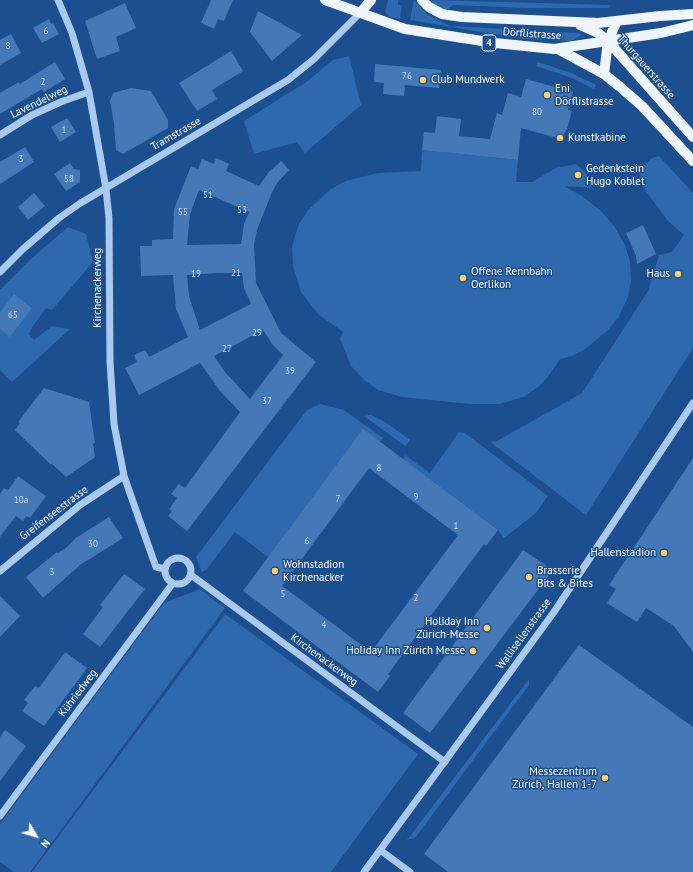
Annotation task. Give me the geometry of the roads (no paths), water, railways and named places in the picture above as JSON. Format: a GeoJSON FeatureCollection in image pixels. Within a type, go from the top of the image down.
{"type":"FeatureCollection","features":[{"type":"Feature","properties":{"kind":"main road","name":"Dörflistrasse"},"geometry":{"type":"LineString","coordinates":[[325,0],[361,12],[405,30],[494,43],[558,49],[661,33],[693,25]]}},
{"type":"Feature","properties":{"kind":"main road"},"geometry":{"type":"LineString","coordinates":[[361,12],[371,0]]}},
{"type":"Feature","properties":{"kind":"main road","name":"Dörflistrasse"},"geometry":{"type":"LineString","coordinates":[[422,0],[435,11],[450,16],[574,23],[598,23],[693,14]]}},
{"type":"Feature","properties":{"kind":"main road"},"geometry":{"type":"LineString","coordinates":[[604,74],[608,41],[617,21]]}},
{"type":"Feature","properties":{"kind":"main road","name":"Thurgauerstrasse"},"geometry":{"type":"LineString","coordinates":[[574,23],[598,33],[608,41],[693,137]]}},
{"type":"Feature","properties":{"kind":"main road"},"geometry":{"type":"LineString","coordinates":[[558,49],[604,74],[642,106],[693,161]]}},
{"type":"Feature","properties":{"kind":"street","name":"Kirchenackerweg"},"geometry":{"type":"LineString","coordinates":[[58,0],[72,33],[89,92],[106,189],[109,218],[110,362],[114,424],[124,476],[156,567],[165,569]]}},
{"type":"Feature","properties":{"kind":"street","name":"Tramstrasse"},"geometry":{"type":"LineString","coordinates":[[0,272],[23,249],[59,218],[288,80],[314,58],[361,12]]}},
{"type":"Feature","properties":{"kind":"street","name":"Lavendelweg"},"geometry":{"type":"LineString","coordinates":[[0,135],[32,116],[63,101],[89,92]]}},
{"type":"Feature","properties":{"kind":"street","name":"Wallisellenstrasse"},"geometry":{"type":"LineString","coordinates":[[364,872],[572,587],[693,403]]}},
{"type":"Feature","properties":{"kind":"street","name":"Greifenseestrasse"},"geometry":{"type":"LineString","coordinates":[[0,571],[80,505],[124,476]]}},
{"type":"Feature","properties":{"kind":"street","name":"Kirchenackerweg"},"geometry":{"type":"LineString","coordinates":[[173,583],[167,577],[165,569],[170,561],[182,558],[189,563],[191,575],[445,762]]}},
{"type":"Feature","properties":{"kind":"street"},"geometry":{"type":"LineString","coordinates":[[173,583],[182,584],[186,582],[191,575]]}},
{"type":"Feature","properties":{"kind":"street","name":"Kühriedweg"},"geometry":{"type":"LineString","coordinates":[[0,816],[173,583]]}},
{"type":"Feature","properties":{"kind":"street"},"geometry":{"type":"LineString","coordinates":[[380,850],[410,872]]}},
{"type":"Feature","properties":{"kind":"place","name":"Club Mundwerk"},"geometry":{"type":"Point","coordinates":[423,80]}},
{"type":"Feature","properties":{"kind":"place","name":"Eni Dörflistrasse"},"geometry":{"type":"Point","coordinates":[547,95]}},
{"type":"Feature","properties":{"kind":"place","name":"Kunstkabine"},"geometry":{"type":"Point","coordinates":[560,138]}},
{"type":"Feature","properties":{"kind":"place","name":"Gedenkstein Hugo Koblet"},"geometry":{"type":"Point","coordinates":[578,175]}},
{"type":"Feature","properties":{"kind":"place","name":"Haus"},"geometry":{"type":"Point","coordinates":[678,274]}},
{"type":"Feature","properties":{"kind":"place","name":"Offene Rennbahn Oerlikon"},"geometry":{"type":"Point","coordinates":[463,278]}},
{"type":"Feature","properties":{"kind":"place","name":"Hallenstadion"},"geometry":{"type":"Point","coordinates":[664,553]}},
{"type":"Feature","properties":{"kind":"place","name":"Wohnstadion Kirchenacker"},"geometry":{"type":"Point","coordinates":[275,571]}},
{"type":"Feature","properties":{"kind":"place","name":"Brasserie Bits & Bites"},"geometry":{"type":"Point","coordinates":[529,577]}},
{"type":"Feature","properties":{"kind":"place","name":"Holiday Inn Zürich-Messe"},"geometry":{"type":"Point","coordinates":[487,628]}},
{"type":"Feature","properties":{"kind":"place","name":"Holiday Inn Zürich Messe"},"geometry":{"type":"Point","coordinates":[473,651]}},
{"type":"Feature","properties":{"kind":"place","name":"Messezentrum Zürich, Hallen 1-7"},"geometry":{"type":"Point","coordinates":[605,778]}}]}
